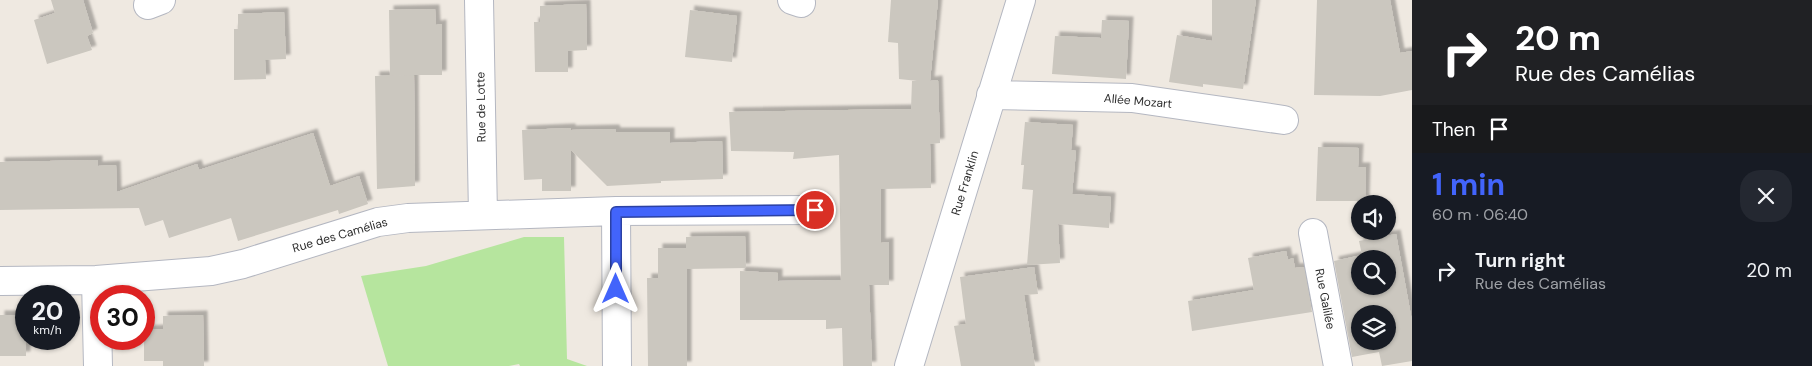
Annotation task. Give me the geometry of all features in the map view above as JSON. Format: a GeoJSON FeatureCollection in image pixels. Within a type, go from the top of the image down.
{"type":"FeatureCollection","features":[{"type":"Feature","properties":{"kind":"street","name":"Rue de Lotte"},"geometry":{"type":"LineString","coordinates":[[479,0],[482,215]]}},
{"type":"Feature","properties":{"kind":"street","name":"Rue Franklin"},"geometry":{"type":"LineString","coordinates":[[909,366],[1021,0]]}},
{"type":"Feature","properties":{"kind":"street","name":"Allée Mozart"},"geometry":{"type":"LineString","coordinates":[[991,95],[1132,98],[1284,120]]}},
{"type":"Feature","properties":{"kind":"street","name":"Rue des Camélias"},"geometry":{"type":"LineString","coordinates":[[0,281],[96,280],[211,271],[243,264],[378,222],[408,218],[616,212],[815,210]]}},
{"type":"Feature","properties":{"kind":"street"},"geometry":{"type":"LineString","coordinates":[[616,212],[617,366]]}},
{"type":"Feature","properties":{"kind":"street","name":"Rue Galilée"},"geometry":{"type":"LineString","coordinates":[[1312,233],[1338,366]]}},
{"type":"Feature","properties":{"kind":"street"},"geometry":{"type":"LineString","coordinates":[[96,280],[98,366]]}},
{"type":"Feature","properties":{"kind":"green space"},"geometry":{"type":"Polygon","coordinates":[[[524,237],[564,237],[567,359],[587,366],[520,366],[519,364],[509,366],[388,366],[361,276],[426,266],[524,237]]]}},
{"type":"Feature","properties":{"kind":"building"},"geometry":{"type":"Polygon","coordinates":[[[51,0],[83,0],[93,33],[87,36],[92,50],[47,64],[34,20],[55,13],[51,0]]]}},
{"type":"Feature","properties":{"kind":"building"},"geometry":{"type":"Polygon","coordinates":[[[891,0],[938,0],[930,81],[938,80],[940,143],[930,144],[931,188],[881,189],[881,243],[889,242],[889,285],[869,285],[872,366],[843,366],[842,328],[826,329],[826,320],[740,320],[740,271],[778,273],[778,281],[841,280],[839,155],[793,159],[794,152],[731,151],[729,112],[911,109],[912,81],[918,81],[899,79],[898,43],[888,42],[891,0]]]}},
{"type":"Feature","properties":{"kind":"building"},"geometry":{"type":"Polygon","coordinates":[[[1212,0],[1256,0],[1243,89],[1203,84],[1203,87],[1169,82],[1177,35],[1212,41],[1212,0]]]}},
{"type":"Feature","properties":{"kind":"building"},"geometry":{"type":"Polygon","coordinates":[[[1317,0],[1390,0],[1400,53],[1412,51],[1412,90],[1380,96],[1314,95],[1317,0]]]}},
{"type":"Feature","properties":{"kind":"building"},"geometry":{"type":"Polygon","coordinates":[[[586,4],[587,50],[568,51],[568,72],[535,72],[534,22],[540,22],[540,6],[586,4]]]}},
{"type":"Feature","properties":{"kind":"building"},"geometry":{"type":"Polygon","coordinates":[[[435,9],[436,25],[442,24],[442,75],[390,75],[389,10],[435,9]]]}},
{"type":"Feature","properties":{"kind":"building"},"geometry":{"type":"Polygon","coordinates":[[[690,10],[737,16],[732,62],[685,57],[690,10]]]}},
{"type":"Feature","properties":{"kind":"building"},"geometry":{"type":"Polygon","coordinates":[[[284,12],[286,59],[265,60],[266,79],[234,80],[234,29],[238,29],[238,14],[284,12]]]}},
{"type":"Feature","properties":{"kind":"building"},"geometry":{"type":"Polygon","coordinates":[[[1102,20],[1129,21],[1126,79],[1052,74],[1055,36],[1101,38],[1102,20]]]}},
{"type":"Feature","properties":{"kind":"building"},"geometry":{"type":"Polygon","coordinates":[[[414,75],[415,186],[377,189],[375,76],[414,75]]]}},
{"type":"Feature","properties":{"kind":"building"},"geometry":{"type":"Polygon","coordinates":[[[1025,122],[1073,125],[1071,150],[1076,151],[1072,194],[1111,197],[1109,228],[1058,224],[1060,263],[1027,265],[1033,190],[1022,189],[1024,165],[1021,165],[1025,122]]]}},
{"type":"Feature","properties":{"kind":"building"},"geometry":{"type":"Polygon","coordinates":[[[571,128],[571,130],[615,129],[616,132],[670,132],[670,143],[722,141],[723,179],[661,181],[661,183],[607,186],[571,150],[571,191],[542,191],[542,179],[524,180],[522,130],[571,128]]]}},
{"type":"Feature","properties":{"kind":"building"},"geometry":{"type":"Polygon","coordinates":[[[313,133],[330,186],[359,176],[368,204],[339,214],[338,210],[238,241],[231,218],[169,238],[163,220],[145,226],[139,208],[0,210],[0,162],[98,160],[98,166],[116,165],[117,192],[197,164],[199,170],[313,133]]]}},
{"type":"Feature","properties":{"kind":"building"},"geometry":{"type":"Polygon","coordinates":[[[1318,147],[1359,148],[1358,167],[1366,167],[1365,195],[1351,195],[1351,201],[1316,201],[1318,147]]]}},
{"type":"Feature","properties":{"kind":"building"},"geometry":{"type":"Polygon","coordinates":[[[1396,234],[1412,321],[1412,361],[1382,366],[1379,352],[1352,357],[1334,261],[1351,257],[1351,295],[1396,295],[1396,250],[1361,250],[1359,241],[1396,240],[1396,234]]]}},
{"type":"Feature","properties":{"kind":"building"},"geometry":{"type":"Polygon","coordinates":[[[745,236],[746,268],[687,269],[687,366],[648,366],[647,278],[658,278],[658,248],[686,248],[686,237],[745,236]]]}},
{"type":"Feature","properties":{"kind":"building"},"geometry":{"type":"Polygon","coordinates":[[[1286,251],[1288,260],[1293,258],[1295,268],[1304,267],[1312,312],[1192,331],[1188,301],[1254,290],[1248,258],[1286,251]]]}},
{"type":"Feature","properties":{"kind":"building"},"geometry":{"type":"Polygon","coordinates":[[[1034,267],[1038,294],[1024,295],[1035,366],[961,366],[954,326],[966,324],[960,277],[1034,267]]]}},
{"type":"Feature","properties":{"kind":"building"},"geometry":{"type":"Polygon","coordinates":[[[0,315],[15,315],[15,350],[26,350],[26,356],[0,356],[0,315]]]}},
{"type":"Feature","properties":{"kind":"building"},"geometry":{"type":"Polygon","coordinates":[[[203,315],[204,366],[163,366],[163,361],[144,361],[144,350],[155,350],[155,329],[163,329],[163,316],[203,315]]]}},
{"type":"Feature","properties":{"kind":"route"},"geometry":{"type":"LineString","coordinates":[[616,289],[616,212],[815,210]]}}]}
